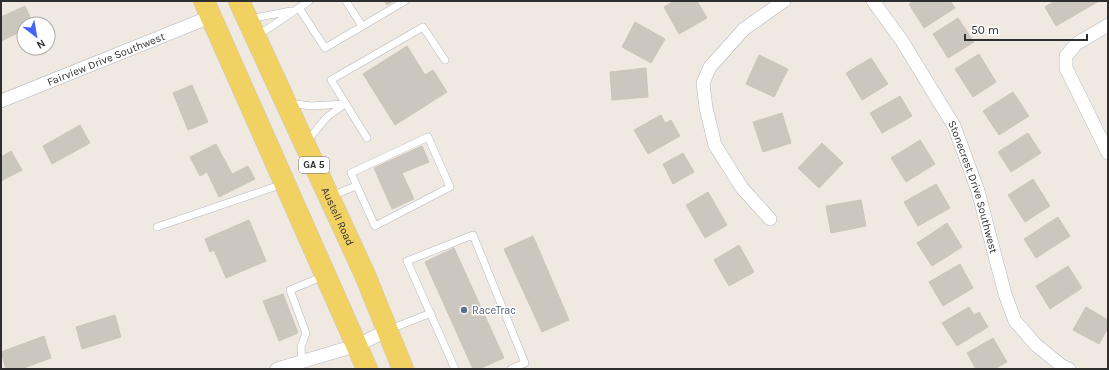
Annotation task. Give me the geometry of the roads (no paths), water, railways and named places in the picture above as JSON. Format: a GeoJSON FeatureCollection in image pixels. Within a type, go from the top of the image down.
{"type":"FeatureCollection","features":[{"type":"Feature","properties":{"kind":"main road"},"geometry":{"type":"LineString","coordinates":[[207,9],[368,369]]}},
{"type":"Feature","properties":{"kind":"main road","name":"Austell Road"},"geometry":{"type":"LineString","coordinates":[[247,19],[329,197],[388,330],[403,369]]}},
{"type":"Feature","properties":{"kind":"street"},"geometry":{"type":"LineString","coordinates":[[770,219],[742,188],[716,145],[706,108],[703,83],[710,68],[744,30],[784,1]]}},
{"type":"Feature","properties":{"kind":"street","name":"Stonecrest Drive Southwest"},"geometry":{"type":"LineString","coordinates":[[873,1],[902,41],[954,126],[978,191],[1005,294],[1015,321],[1036,345],[1062,366],[1069,369]]}},
{"type":"Feature","properties":{"kind":"street","name":"Fairview Drive Southwest"},"geometry":{"type":"LineString","coordinates":[[1,101],[207,9]]}},
{"type":"Feature","properties":{"kind":"street"},"geometry":{"type":"LineString","coordinates":[[1108,25],[1076,44],[1066,56],[1066,68],[1068,75],[1108,154]]}},
{"type":"Feature","properties":{"kind":"street"},"geometry":{"type":"LineString","coordinates":[[276,369],[358,345],[388,330]]}},
{"type":"Feature","properties":{"kind":"lane"},"geometry":{"type":"LineString","coordinates":[[247,19],[278,15],[299,8],[309,1]]}},
{"type":"Feature","properties":{"kind":"lane"},"geometry":{"type":"LineString","coordinates":[[346,1],[362,26]]}},
{"type":"Feature","properties":{"kind":"lane"},"geometry":{"type":"LineString","coordinates":[[299,8],[325,48],[405,1]]}},
{"type":"Feature","properties":{"kind":"lane"},"geometry":{"type":"LineString","coordinates":[[247,19],[299,8]]}},
{"type":"Feature","properties":{"kind":"lane"},"geometry":{"type":"LineString","coordinates":[[367,138],[331,80],[423,27],[445,60]]}},
{"type":"Feature","properties":{"kind":"lane"},"geometry":{"type":"LineString","coordinates":[[286,103],[311,106],[345,104]]}},
{"type":"Feature","properties":{"kind":"lane"},"geometry":{"type":"LineString","coordinates":[[304,143],[327,117],[345,104]]}},
{"type":"Feature","properties":{"kind":"lane"},"geometry":{"type":"LineString","coordinates":[[428,136],[450,187],[375,226],[356,186],[351,173],[428,136]]}},
{"type":"Feature","properties":{"kind":"lane"},"geometry":{"type":"LineString","coordinates":[[157,227],[285,183]]}},
{"type":"Feature","properties":{"kind":"lane"},"geometry":{"type":"LineString","coordinates":[[329,197],[356,186]]}},
{"type":"Feature","properties":{"kind":"lane"},"geometry":{"type":"LineString","coordinates":[[455,369],[407,261],[473,235],[525,363],[511,369]]}},
{"type":"Feature","properties":{"kind":"lane"},"geometry":{"type":"LineString","coordinates":[[302,362],[300,347],[306,333],[290,290],[326,275]]}},
{"type":"Feature","properties":{"kind":"lane"},"geometry":{"type":"LineString","coordinates":[[388,330],[431,313]]}},
{"type":"Feature","properties":{"kind":"place","name":"RaceTrac"},"geometry":{"type":"Point","coordinates":[464,310]}}]}
